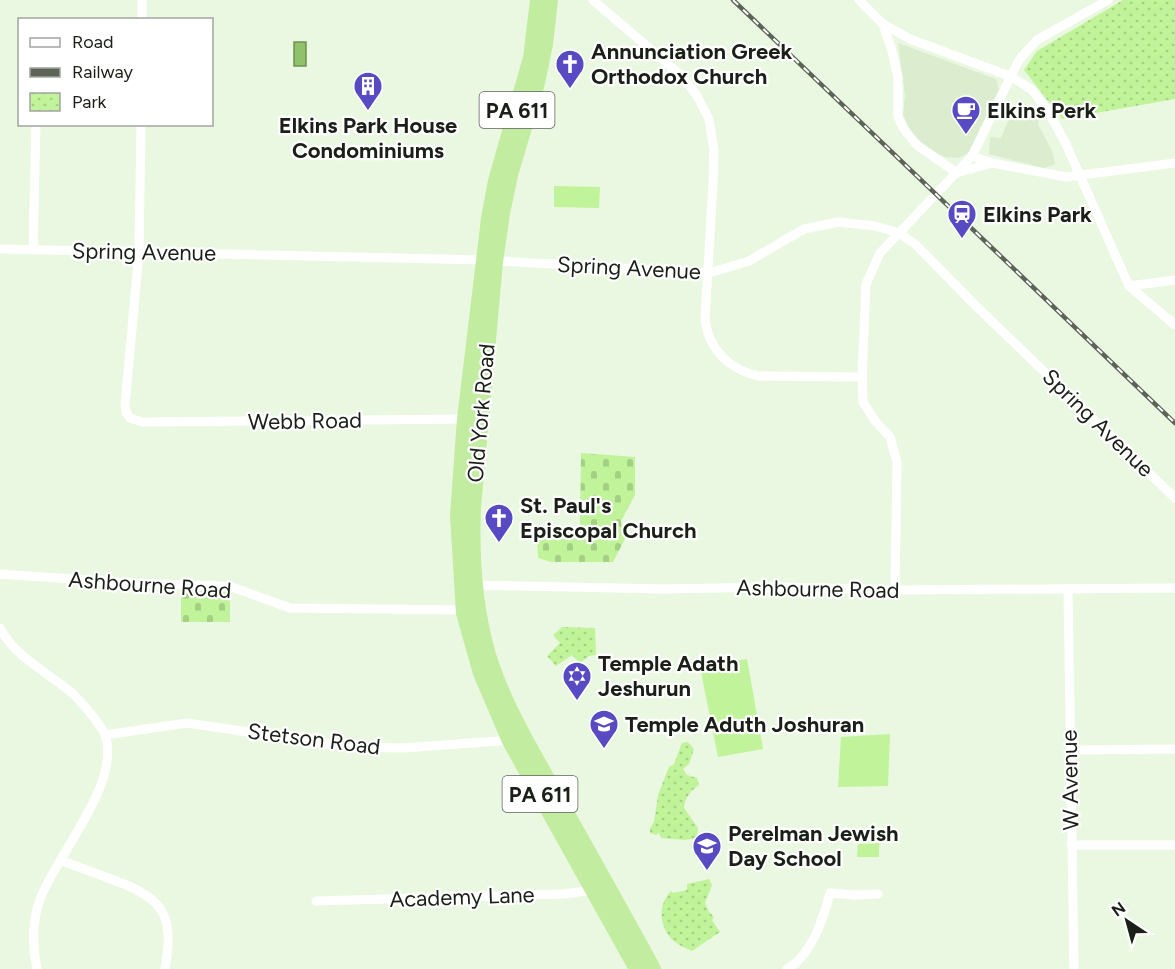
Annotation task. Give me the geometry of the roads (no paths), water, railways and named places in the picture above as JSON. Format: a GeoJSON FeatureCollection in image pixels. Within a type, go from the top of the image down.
{"type":"FeatureCollection","features":[{"type":"Feature","properties":{"kind":"highway","name":"Old York Road"},"geometry":{"type":"LineString","coordinates":[[538,0],[531,58],[496,180],[489,213],[489,261],[473,420],[458,516],[471,610],[517,739],[601,889],[653,969]]}},
{"type":"Feature","properties":{"kind":"highway","name":"Old York Road"},"geometry":{"type":"LineString","coordinates":[[489,261],[510,175],[537,83],[545,44],[550,0]]}},
{"type":"Feature","properties":{"kind":"highway","name":"Old York Road"},"geometry":{"type":"LineString","coordinates":[[601,889],[637,969]]}},
{"type":"Feature","properties":{"kind":"street"},"geometry":{"type":"LineString","coordinates":[[142,0],[142,18]]}},
{"type":"Feature","properties":{"kind":"street"},"geometry":{"type":"LineString","coordinates":[[593,0],[684,78],[709,119],[714,151],[705,320],[707,332],[717,351],[734,368],[758,376],[862,377]]}},
{"type":"Feature","properties":{"kind":"street"},"geometry":{"type":"LineString","coordinates":[[859,0],[883,24],[910,39],[1012,77],[1032,90],[1048,111],[1129,286],[1175,325]]}},
{"type":"Feature","properties":{"kind":"street"},"geometry":{"type":"LineString","coordinates":[[895,590],[897,462],[890,437],[863,402],[866,284],[880,253],[972,156],[1019,60],[1037,40],[1108,0]]}},
{"type":"Feature","properties":{"kind":"street"},"geometry":{"type":"LineString","coordinates":[[883,24],[898,77],[898,116],[903,128],[917,145],[957,173]]}},
{"type":"Feature","properties":{"kind":"street"},"geometry":{"type":"LineString","coordinates":[[33,249],[36,126]]}},
{"type":"Feature","properties":{"kind":"street"},"geometry":{"type":"LineString","coordinates":[[139,252],[141,126]]}},
{"type":"Feature","properties":{"kind":"street"},"geometry":{"type":"LineString","coordinates":[[972,156],[992,163],[1066,177],[1175,163]]}},
{"type":"Feature","properties":{"kind":"street"},"geometry":{"type":"LineString","coordinates":[[957,173],[992,163]]}},
{"type":"Feature","properties":{"kind":"street","name":"Spring Avenue"},"geometry":{"type":"LineString","coordinates":[[0,249],[489,261],[709,273],[749,261],[804,229],[820,224],[855,222],[899,233],[915,244],[1175,498]]}},
{"type":"Feature","properties":{"kind":"street","name":"Webb Road"},"geometry":{"type":"LineString","coordinates":[[139,252],[125,405],[129,418],[141,422],[473,420]]}},
{"type":"Feature","properties":{"kind":"street"},"geometry":{"type":"LineString","coordinates":[[1129,286],[1175,280]]}},
{"type":"Feature","properties":{"kind":"street","name":"Ashbourne Road"},"geometry":{"type":"LineString","coordinates":[[0,574],[232,587],[290,608],[471,610]]}},
{"type":"Feature","properties":{"kind":"street","name":"Ashbourne Road"},"geometry":{"type":"LineString","coordinates":[[468,585],[895,590],[1175,588]]}},
{"type":"Feature","properties":{"kind":"street","name":"W Avenue"},"geometry":{"type":"LineString","coordinates":[[1068,590],[1074,969]]}},
{"type":"Feature","properties":{"kind":"street"},"geometry":{"type":"LineString","coordinates":[[0,628],[17,650],[79,699],[105,735],[107,756],[102,782],[94,802],[41,897],[34,920],[37,969]]}},
{"type":"Feature","properties":{"kind":"street","name":"Stetson Road"},"geometry":{"type":"LineString","coordinates":[[105,735],[187,723],[350,747],[402,748],[517,739]]}},
{"type":"Feature","properties":{"kind":"street"},"geometry":{"type":"LineString","coordinates":[[1070,750],[1175,749]]}},
{"type":"Feature","properties":{"kind":"street"},"geometry":{"type":"LineString","coordinates":[[1071,845],[1175,845]]}},
{"type":"Feature","properties":{"kind":"street"},"geometry":{"type":"LineString","coordinates":[[60,860],[139,889],[152,898],[163,912],[168,929],[169,945],[165,969]]}},
{"type":"Feature","properties":{"kind":"street","name":"Academy Lane"},"geometry":{"type":"LineString","coordinates":[[316,901],[563,894],[601,889]]}},
{"type":"Feature","properties":{"kind":"street"},"geometry":{"type":"LineString","coordinates":[[788,969],[796,964],[810,943],[824,914],[830,893],[878,894]]}},
{"type":"Feature","properties":{"kind":"railway"},"geometry":{"type":"LineString","coordinates":[[733,0],[1175,423]]}},
{"type":"Feature","properties":{"kind":"place","name":"Annunciation Greek Orthodox Church"},"geometry":{"type":"Point","coordinates":[570,90]}},
{"type":"Feature","properties":{"kind":"place","name":"Elkins Park House Condominiums"},"geometry":{"type":"Point","coordinates":[368,112]}},
{"type":"Feature","properties":{"kind":"place","name":"Elkins Perk"},"geometry":{"type":"Point","coordinates":[966,136]}},
{"type":"Feature","properties":{"kind":"place","name":"Elkins Park"},"geometry":{"type":"Point","coordinates":[962,240]}},
{"type":"Feature","properties":{"kind":"place","name":"St. Paul's Episcopal Church"},"geometry":{"type":"Point","coordinates":[499,544]}},
{"type":"Feature","properties":{"kind":"place","name":"Temple Adath Jeshurun"},"geometry":{"type":"Point","coordinates":[577,702]}},
{"type":"Feature","properties":{"kind":"place","name":"Temple Aduth Joshuran"},"geometry":{"type":"Point","coordinates":[604,750]}},
{"type":"Feature","properties":{"kind":"place","name":"Perelman Jewish Day School"},"geometry":{"type":"Point","coordinates":[707,872]}}]}
